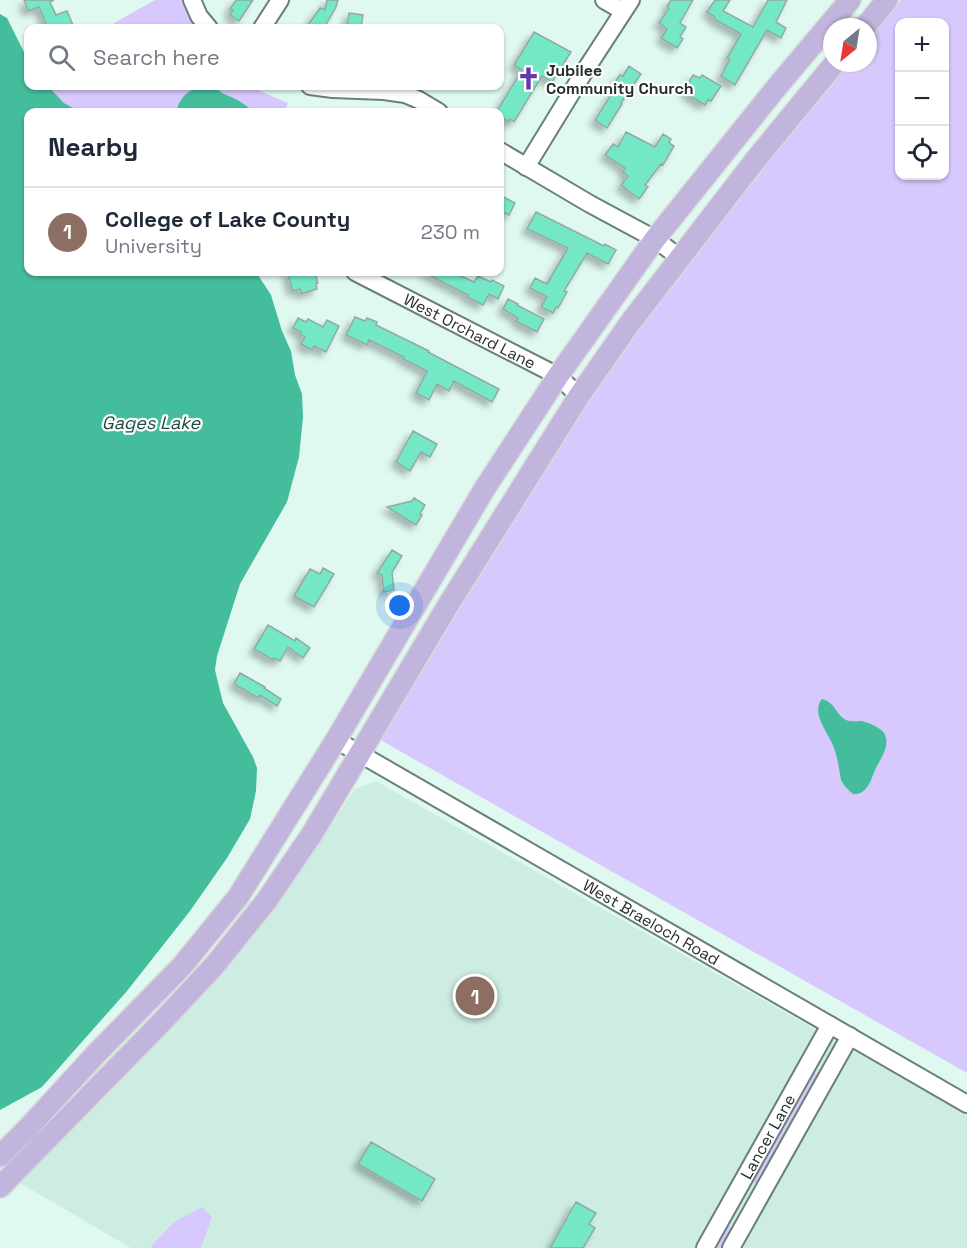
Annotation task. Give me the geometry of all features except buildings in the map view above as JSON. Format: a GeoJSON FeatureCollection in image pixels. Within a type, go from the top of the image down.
{"type":"FeatureCollection","features":[{"type":"Feature","properties":{"kind":"main road"},"geometry":{"type":"LineString","coordinates":[[0,1156],[182,966],[238,897],[336,740],[485,488],[558,376],[655,239],[850,0]]}},
{"type":"Feature","properties":{"kind":"main road"},"geometry":{"type":"LineString","coordinates":[[872,18],[887,0]]}},
{"type":"Feature","properties":{"kind":"main road"},"geometry":{"type":"LineString","coordinates":[[0,1188],[214,966],[267,900],[312,834],[447,607],[579,396],[630,323],[757,158],[828,72]]}},
{"type":"Feature","properties":{"kind":"street"},"geometry":{"type":"LineString","coordinates":[[192,0],[206,24]]}},
{"type":"Feature","properties":{"kind":"street"},"geometry":{"type":"LineString","coordinates":[[265,24],[280,0]]}},
{"type":"Feature","properties":{"kind":"street"},"geometry":{"type":"LineString","coordinates":[[526,167],[627,5],[604,0]]}},
{"type":"Feature","properties":{"kind":"street"},"geometry":{"type":"LineString","coordinates":[[358,90],[405,94],[432,108]]}},
{"type":"Feature","properties":{"kind":"street"},"geometry":{"type":"LineString","coordinates":[[504,153],[655,239],[680,258]]}},
{"type":"Feature","properties":{"kind":"street","name":"West Orchard Lane"},"geometry":{"type":"LineString","coordinates":[[364,276],[558,376],[579,396]]}},
{"type":"Feature","properties":{"kind":"street","name":"West Braeloch Road"},"geometry":{"type":"LineString","coordinates":[[336,740],[967,1104]]}},
{"type":"Feature","properties":{"kind":"street","name":"Lancer Lane"},"geometry":{"type":"LineString","coordinates":[[705,1248],[830,1025]]}},
{"type":"Feature","properties":{"kind":"street","name":"Lancer Lane"},"geometry":{"type":"LineString","coordinates":[[731,1248],[850,1036]]}},
{"type":"Feature","properties":{"kind":"shaded area"},"geometry":{"type":"Polygon","coordinates":[[[155,0],[183,0],[194,23],[194,24],[112,24],[155,0]]]}},
{"type":"Feature","properties":{"kind":"shaded area"},"geometry":{"type":"Polygon","coordinates":[[[901,0],[967,0],[967,1073],[377,738],[587,386],[691,243],[842,72],[877,72],[877,31],[901,0]]]}},
{"type":"Feature","properties":{"kind":"shaded area"},"geometry":{"type":"Polygon","coordinates":[[[52,90],[196,90],[181,102],[178,108],[73,108],[64,103],[52,90]]]}},
{"type":"Feature","properties":{"kind":"shaded area"},"geometry":{"type":"Polygon","coordinates":[[[219,90],[257,90],[288,103],[286,108],[249,108],[219,90]]]}},
{"type":"Feature","properties":{"kind":"shaded area"},"geometry":{"type":"Polygon","coordinates":[[[376,781],[967,1115],[967,1248],[131,1248],[15,1180],[116,1079],[272,913],[355,789],[376,781]]]}},
{"type":"Feature","properties":{"kind":"shaded area"},"geometry":{"type":"Polygon","coordinates":[[[813,1072],[820,1076],[759,1185],[751,1181],[813,1072]]]}},
{"type":"Feature","properties":{"kind":"shaded area"},"geometry":{"type":"Polygon","coordinates":[[[202,1207],[212,1217],[201,1248],[151,1248],[174,1222],[202,1207]]]}},
{"type":"Feature","properties":{"kind":"shaded area"},"geometry":{"type":"Polygon","coordinates":[[[726,1224],[734,1229],[723,1248],[713,1248],[726,1224]]]}},
{"type":"Feature","properties":{"kind":"water","name":"Gages Lake"},"geometry":{"type":"Polygon","coordinates":[[[0,14],[7,18],[24,52],[24,90],[52,90],[64,103],[73,108],[24,108],[24,276],[259,276],[271,295],[291,351],[295,375],[302,394],[303,417],[299,457],[287,502],[240,584],[217,656],[215,670],[223,703],[257,768],[256,791],[250,819],[227,858],[190,911],[127,991],[42,1087],[0,1110],[0,14]]]}},
{"type":"Feature","properties":{"kind":"water"},"geometry":{"type":"Polygon","coordinates":[[[192,90],[219,90],[249,108],[178,108],[187,93],[192,90]]]}},
{"type":"Feature","properties":{"kind":"water"},"geometry":{"type":"Polygon","coordinates":[[[822,699],[830,703],[846,720],[869,723],[884,733],[886,747],[883,756],[869,784],[860,793],[853,794],[841,780],[834,747],[819,715],[819,704],[822,699]]]}},
{"type":"Feature","properties":{"kind":"place","name":"Jubilee Community Church"},"geometry":{"type":"Point","coordinates":[528,79]}},
{"type":"Feature","properties":{"kind":"place","name":"College of Lake County"},"geometry":{"type":"Point","coordinates":[475,996]}}]}
